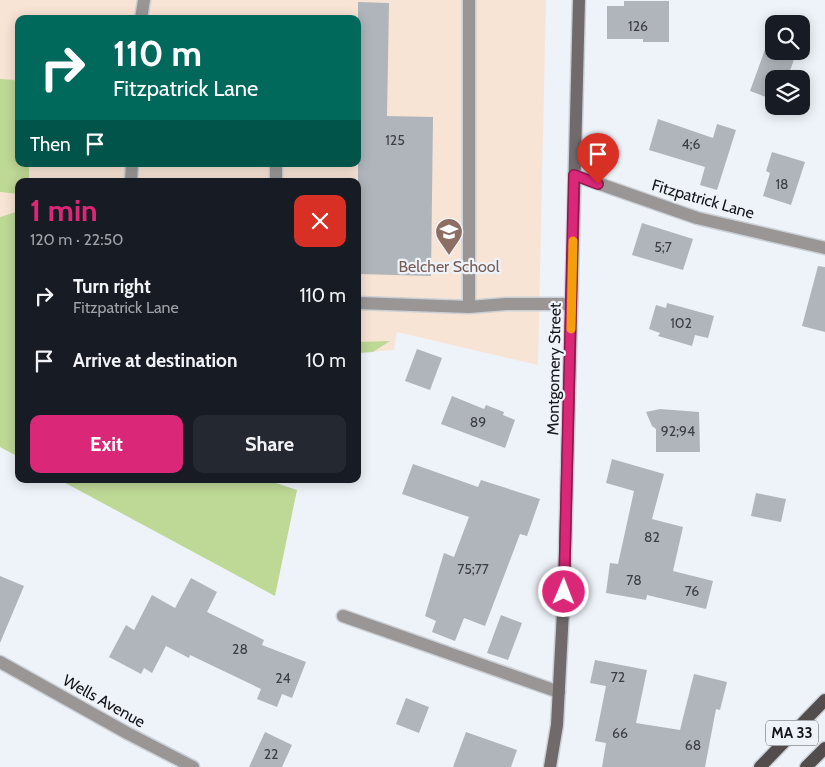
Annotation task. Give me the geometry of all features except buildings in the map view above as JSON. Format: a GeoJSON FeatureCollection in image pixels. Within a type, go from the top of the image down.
{"type":"FeatureCollection","features":[{"type":"Feature","properties":{"kind":"main road","name":"Montgomery Street"},"geometry":{"type":"LineString","coordinates":[[550,767],[559,692],[564,592],[579,0]]}},
{"type":"Feature","properties":{"kind":"main road","name":"MA 33"},"geometry":{"type":"LineString","coordinates":[[760,767],[825,700]]}},
{"type":"Feature","properties":{"kind":"main road","name":"Montgomery Street"},"geometry":{"type":"LineString","coordinates":[[555,737],[555,767]]}},
{"type":"Feature","properties":{"kind":"main road","name":"MA 33"},"geometry":{"type":"LineString","coordinates":[[806,767],[825,748]]}},
{"type":"Feature","properties":{"kind":"street"},"geometry":{"type":"LineString","coordinates":[[142,15],[144,0]]}},
{"type":"Feature","properties":{"kind":"street"},"geometry":{"type":"LineString","coordinates":[[468,0],[469,307]]}},
{"type":"Feature","properties":{"kind":"street","name":"Fitzpatrick Lane"},"geometry":{"type":"LineString","coordinates":[[574,175],[698,218],[825,248]]}},
{"type":"Feature","properties":{"kind":"street"},"geometry":{"type":"LineString","coordinates":[[361,304],[469,307],[506,304],[571,304]]}},
{"type":"Feature","properties":{"kind":"street"},"geometry":{"type":"LineString","coordinates":[[343,616],[559,692]]}},
{"type":"Feature","properties":{"kind":"street","name":"Wells Avenue"},"geometry":{"type":"LineString","coordinates":[[0,662],[192,767]]}},
{"type":"Feature","properties":{"kind":"shaded area","name":"Belcher School"},"geometry":{"type":"Polygon","coordinates":[[[0,0],[546,0],[538,365],[397,332],[394,350],[361,353],[361,178],[15,178],[15,455],[0,447],[0,0]]]}},
{"type":"Feature","properties":{"kind":"green space"},"geometry":{"type":"Polygon","coordinates":[[[0,79],[15,81],[15,167],[29,167],[29,178],[15,178],[15,194],[0,192],[0,79]]]}},
{"type":"Feature","properties":{"kind":"green space"},"geometry":{"type":"Polygon","coordinates":[[[15,212],[15,455],[0,447],[0,217],[15,212]]]}},
{"type":"Feature","properties":{"kind":"green space"},"geometry":{"type":"Polygon","coordinates":[[[390,341],[373,352],[361,353],[361,342],[390,341]]]}},
{"type":"Feature","properties":{"kind":"green space"},"geometry":{"type":"Polygon","coordinates":[[[65,483],[276,483],[297,490],[275,596],[65,483]]]}},
{"type":"Feature","properties":{"kind":"slow traffic"},"geometry":{"type":"LineString","coordinates":[[571,329],[573,241]]}},
{"type":"Feature","properties":{"kind":"place","name":"Belcher School"},"geometry":{"type":"Point","coordinates":[449,256]}},
{"type":"Feature","properties":{"kind":"route"},"geometry":{"type":"LineString","coordinates":[[564,592],[574,175],[598,184]]}}]}
